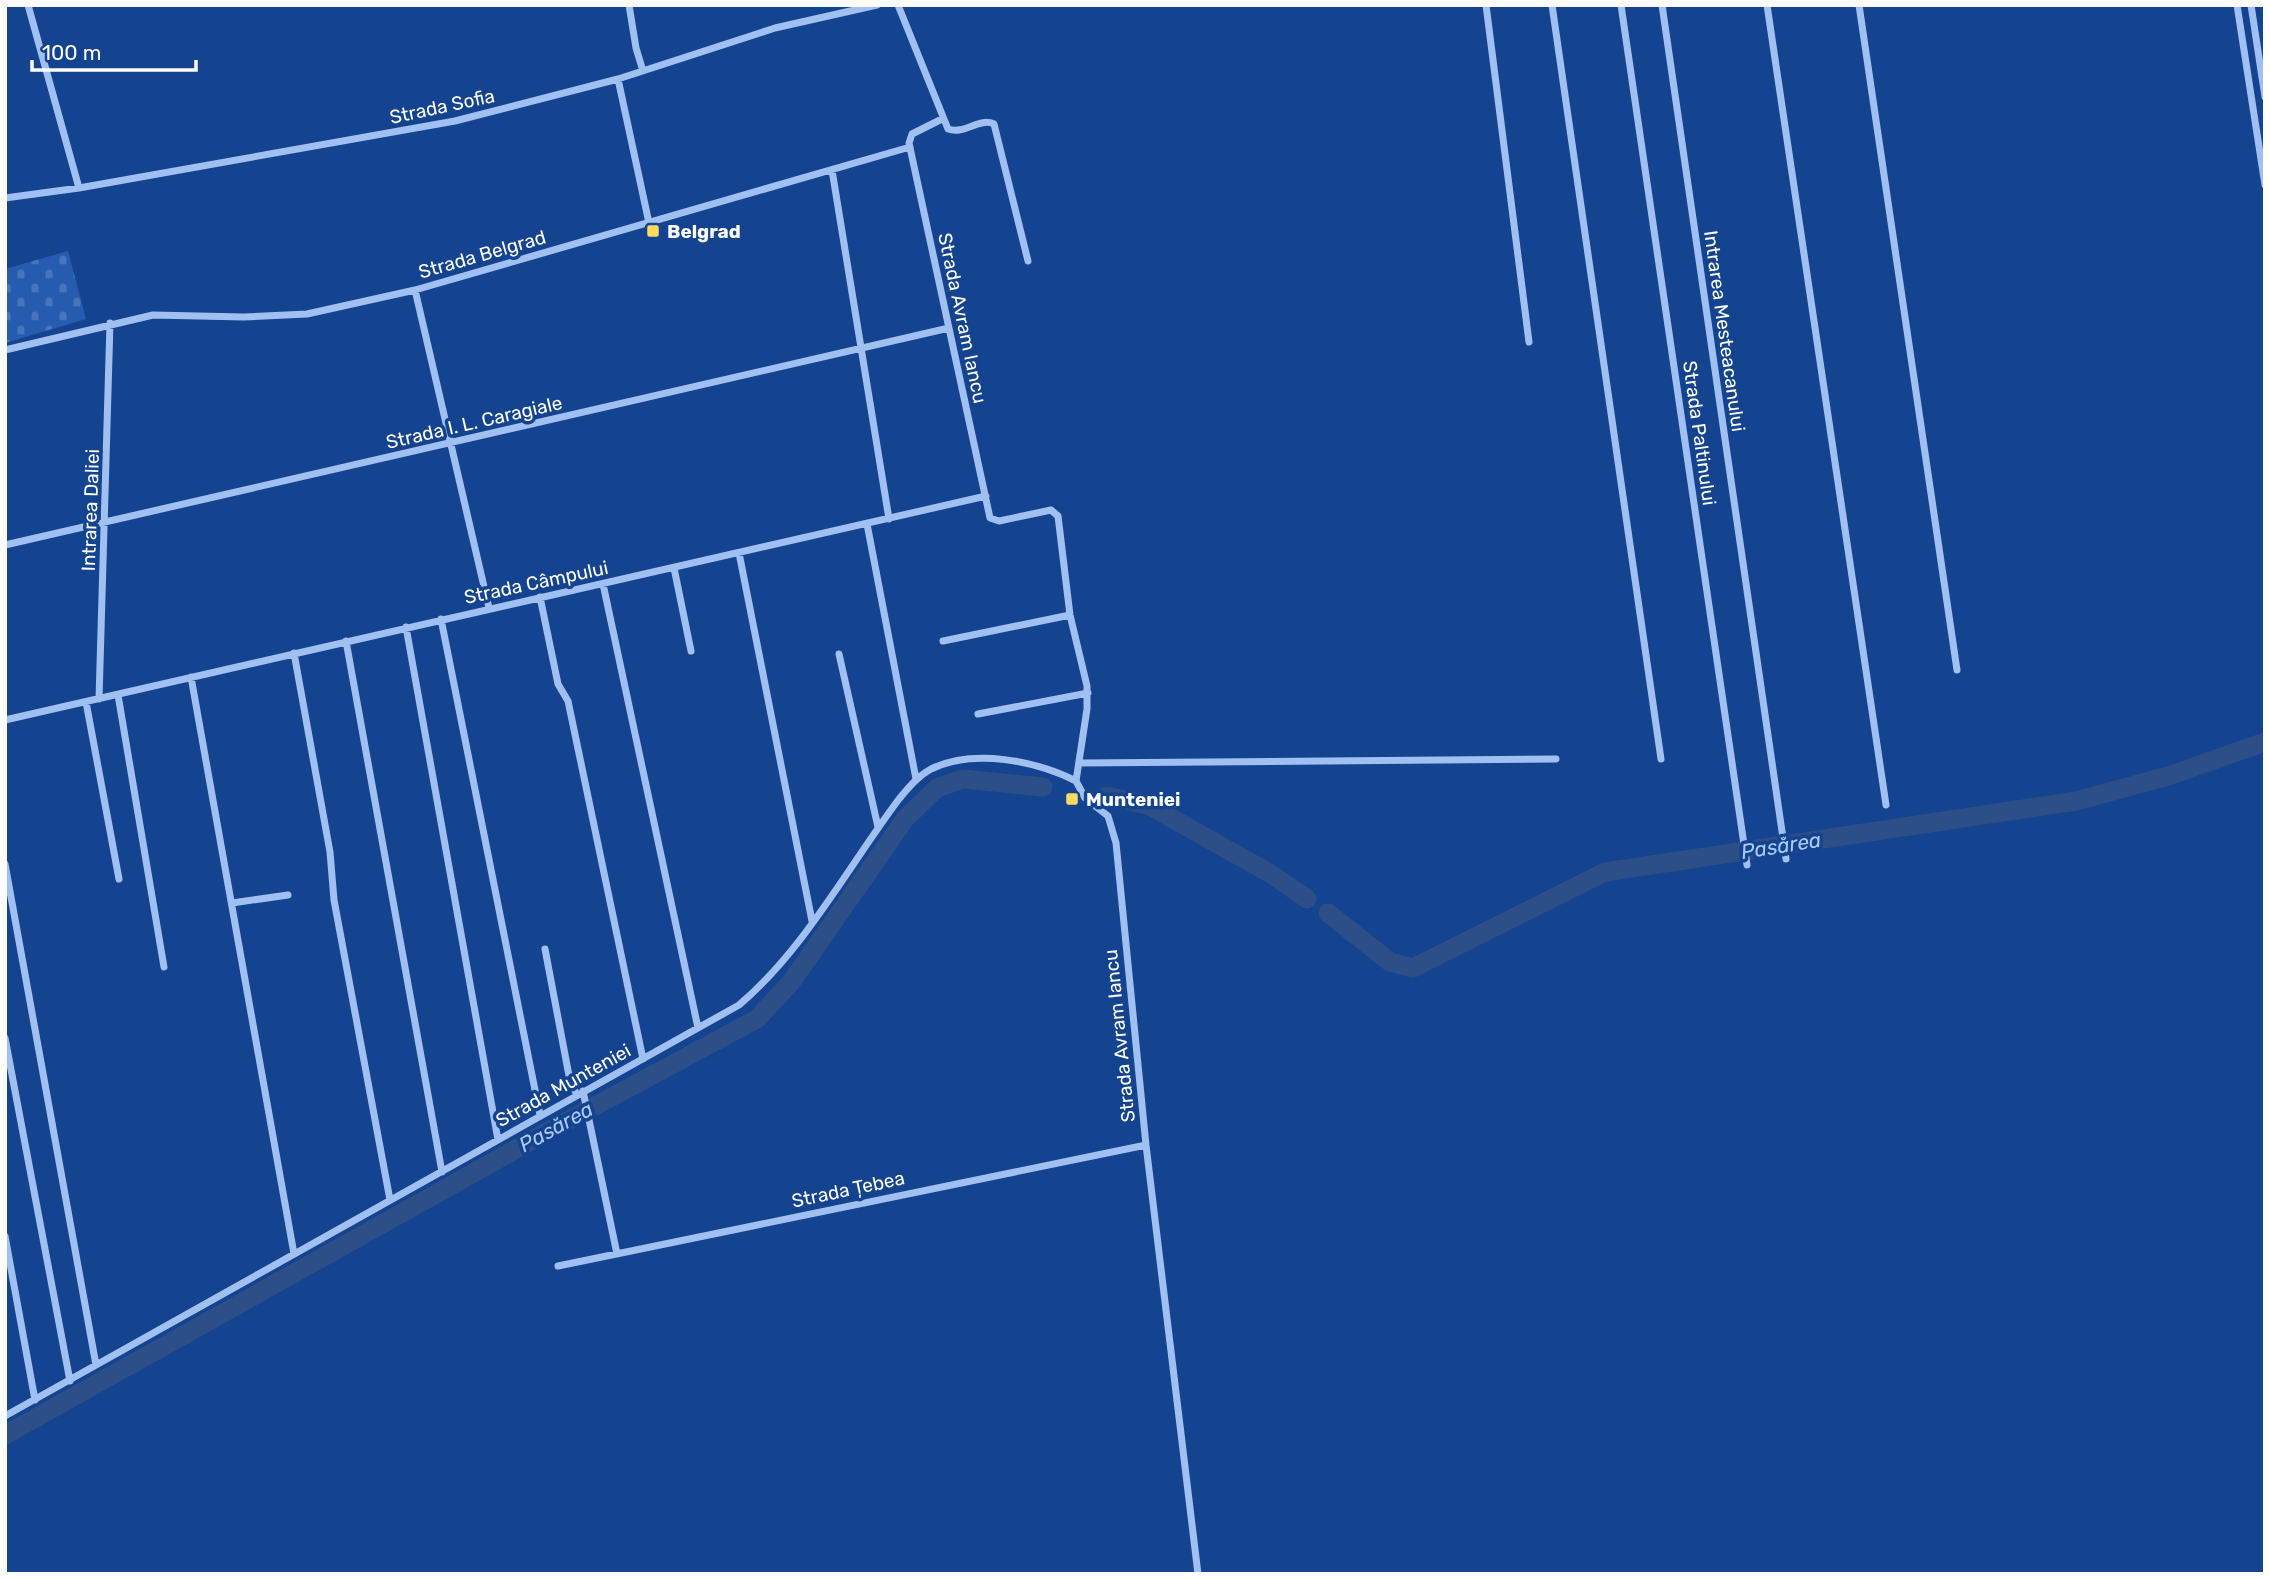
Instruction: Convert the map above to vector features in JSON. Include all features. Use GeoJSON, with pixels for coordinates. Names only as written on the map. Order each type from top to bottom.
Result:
{"type":"FeatureCollection","features":[{"type":"Feature","properties":{"kind":"street"},"geometry":{"type":"LineString","coordinates":[[27,5],[79,188]]}},
{"type":"Feature","properties":{"kind":"street"},"geometry":{"type":"LineString","coordinates":[[629,5],[643,71]]}},
{"type":"Feature","properties":{"kind":"street","name":"Strada Sofia"},"geometry":{"type":"LineString","coordinates":[[5,198],[79,188],[455,121],[618,79],[775,28],[877,5]]}},
{"type":"Feature","properties":{"kind":"street"},"geometry":{"type":"LineString","coordinates":[[898,5],[942,119],[952,131],[969,129],[983,122],[994,124],[1028,261]]}},
{"type":"Feature","properties":{"kind":"street"},"geometry":{"type":"LineString","coordinates":[[1486,5],[1529,342]]}},
{"type":"Feature","properties":{"kind":"street"},"geometry":{"type":"LineString","coordinates":[[1552,5],[1661,759]]}},
{"type":"Feature","properties":{"kind":"street","name":"Strada Paltinului"},"geometry":{"type":"LineString","coordinates":[[1621,5],[1747,865]]}},
{"type":"Feature","properties":{"kind":"street","name":"Intrarea Mesteacanului"},"geometry":{"type":"LineString","coordinates":[[1662,5],[1786,859]]}},
{"type":"Feature","properties":{"kind":"street"},"geometry":{"type":"LineString","coordinates":[[1767,5],[1886,805]]}},
{"type":"Feature","properties":{"kind":"street"},"geometry":{"type":"LineString","coordinates":[[1859,5],[1957,670]]}},
{"type":"Feature","properties":{"kind":"street"},"geometry":{"type":"LineString","coordinates":[[2238,5],[2265,185]]}},
{"type":"Feature","properties":{"kind":"street"},"geometry":{"type":"LineString","coordinates":[[2251,5],[2265,97]]}},
{"type":"Feature","properties":{"kind":"street"},"geometry":{"type":"LineString","coordinates":[[618,79],[649,223]]}},
{"type":"Feature","properties":{"kind":"street"},"geometry":{"type":"LineString","coordinates":[[910,147],[912,134],[942,119]]}},
{"type":"Feature","properties":{"kind":"street","name":"Strada Belgrad"},"geometry":{"type":"LineString","coordinates":[[5,350],[110,323],[163,315],[244,317],[307,314],[415,290],[910,147]]}},
{"type":"Feature","properties":{"kind":"street","name":"Strada Avram Iancu"},"geometry":{"type":"LineString","coordinates":[[910,147],[986,496]]}},
{"type":"Feature","properties":{"kind":"street"},"geometry":{"type":"LineString","coordinates":[[832,170],[889,519]]}},
{"type":"Feature","properties":{"kind":"street"},"geometry":{"type":"LineString","coordinates":[[415,290],[489,608]]}},
{"type":"Feature","properties":{"kind":"street","name":"Intrarea Daliei"},"geometry":{"type":"LineString","coordinates":[[99,699],[110,323]]}},
{"type":"Feature","properties":{"kind":"street","name":"Strada I. L. Caragiale"},"geometry":{"type":"LineString","coordinates":[[5,545],[949,328]]}},
{"type":"Feature","properties":{"kind":"street"},"geometry":{"type":"LineString","coordinates":[[986,496],[993,521],[1051,510],[1055,512],[1070,615],[1088,693],[1076,781]]}},
{"type":"Feature","properties":{"kind":"street","name":"Strada Câmpului"},"geometry":{"type":"LineString","coordinates":[[5,720],[986,496]]}},
{"type":"Feature","properties":{"kind":"street"},"geometry":{"type":"LineString","coordinates":[[867,524],[916,779]]}},
{"type":"Feature","properties":{"kind":"street"},"geometry":{"type":"LineString","coordinates":[[739,553],[812,921]]}},
{"type":"Feature","properties":{"kind":"street"},"geometry":{"type":"LineString","coordinates":[[674,568],[691,651]]}},
{"type":"Feature","properties":{"kind":"street"},"geometry":{"type":"LineString","coordinates":[[603,584],[698,1028]]}},
{"type":"Feature","properties":{"kind":"street"},"geometry":{"type":"LineString","coordinates":[[540,597],[558,684],[568,701],[643,1059]]}},
{"type":"Feature","properties":{"kind":"street"},"geometry":{"type":"LineString","coordinates":[[943,641],[1070,615]]}},
{"type":"Feature","properties":{"kind":"street"},"geometry":{"type":"LineString","coordinates":[[441,619],[540,1115]]}},
{"type":"Feature","properties":{"kind":"street"},"geometry":{"type":"LineString","coordinates":[[406,627],[498,1140]]}},
{"type":"Feature","properties":{"kind":"street"},"geometry":{"type":"LineString","coordinates":[[346,641],[442,1171]]}},
{"type":"Feature","properties":{"kind":"street"},"geometry":{"type":"LineString","coordinates":[[294,653],[330,852],[334,901],[390,1200]]}},
{"type":"Feature","properties":{"kind":"street"},"geometry":{"type":"LineString","coordinates":[[839,654],[878,827]]}},
{"type":"Feature","properties":{"kind":"street"},"geometry":{"type":"LineString","coordinates":[[191,677],[294,1254]]}},
{"type":"Feature","properties":{"kind":"street"},"geometry":{"type":"LineString","coordinates":[[978,714],[1088,693]]}},
{"type":"Feature","properties":{"kind":"street"},"geometry":{"type":"LineString","coordinates":[[118,695],[164,967]]}},
{"type":"Feature","properties":{"kind":"street"},"geometry":{"type":"LineString","coordinates":[[86,702],[119,879]]}},
{"type":"Feature","properties":{"kind":"street","name":"Strada Munteniei"},"geometry":{"type":"LineString","coordinates":[[5,1416],[739,1005],[764,984],[788,956],[878,827],[916,779],[942,764],[970,759],[1041,767],[1076,781]]}},
{"type":"Feature","properties":{"kind":"street"},"geometry":{"type":"LineString","coordinates":[[1079,763],[1556,759]]}},
{"type":"Feature","properties":{"kind":"street","name":"Strada Avram Iancu"},"geometry":{"type":"LineString","coordinates":[[1076,781],[1085,798],[1108,816],[1116,843],[1146,1145],[1198,1574]]}},
{"type":"Feature","properties":{"kind":"street"},"geometry":{"type":"LineString","coordinates":[[5,864],[96,1365]]}},
{"type":"Feature","properties":{"kind":"street"},"geometry":{"type":"LineString","coordinates":[[232,903],[288,895]]}},
{"type":"Feature","properties":{"kind":"street"},"geometry":{"type":"LineString","coordinates":[[545,948],[570,1081],[586,1103],[617,1254]]}},
{"type":"Feature","properties":{"kind":"street"},"geometry":{"type":"LineString","coordinates":[[5,1038],[70,1381]]}},
{"type":"Feature","properties":{"kind":"street","name":"Strada Țebea"},"geometry":{"type":"LineString","coordinates":[[558,1266],[1146,1145]]}},
{"type":"Feature","properties":{"kind":"street"},"geometry":{"type":"LineString","coordinates":[[5,1236],[35,1400]]}},
{"type":"Feature","properties":{"kind":"green space"},"geometry":{"type":"Polygon","coordinates":[[[68,251],[86,319],[5,343],[5,269],[68,251]]]}},
{"type":"Feature","properties":{"kind":"waterway","name":"Pasărea"},"geometry":{"type":"LineString","coordinates":[[1328,913],[1390,962],[1413,968],[1605,872],[2076,801],[2168,776],[2265,742]]}},
{"type":"Feature","properties":{"kind":"waterway","name":"Pasărea"},"geometry":{"type":"LineString","coordinates":[[5,1435],[552,1129],[757,1019],[792,981],[905,819],[937,788],[963,779],[1043,787]]}},
{"type":"Feature","properties":{"kind":"waterway","name":"Pasărea"},"geometry":{"type":"LineString","coordinates":[[1107,796],[1148,805],[1271,874],[1307,899]]}},
{"type":"Feature","properties":{"kind":"place","name":"Belgrad"},"geometry":{"type":"Point","coordinates":[653,231]}},
{"type":"Feature","properties":{"kind":"place","name":"Munteniei"},"geometry":{"type":"Point","coordinates":[1072,799]}}]}
